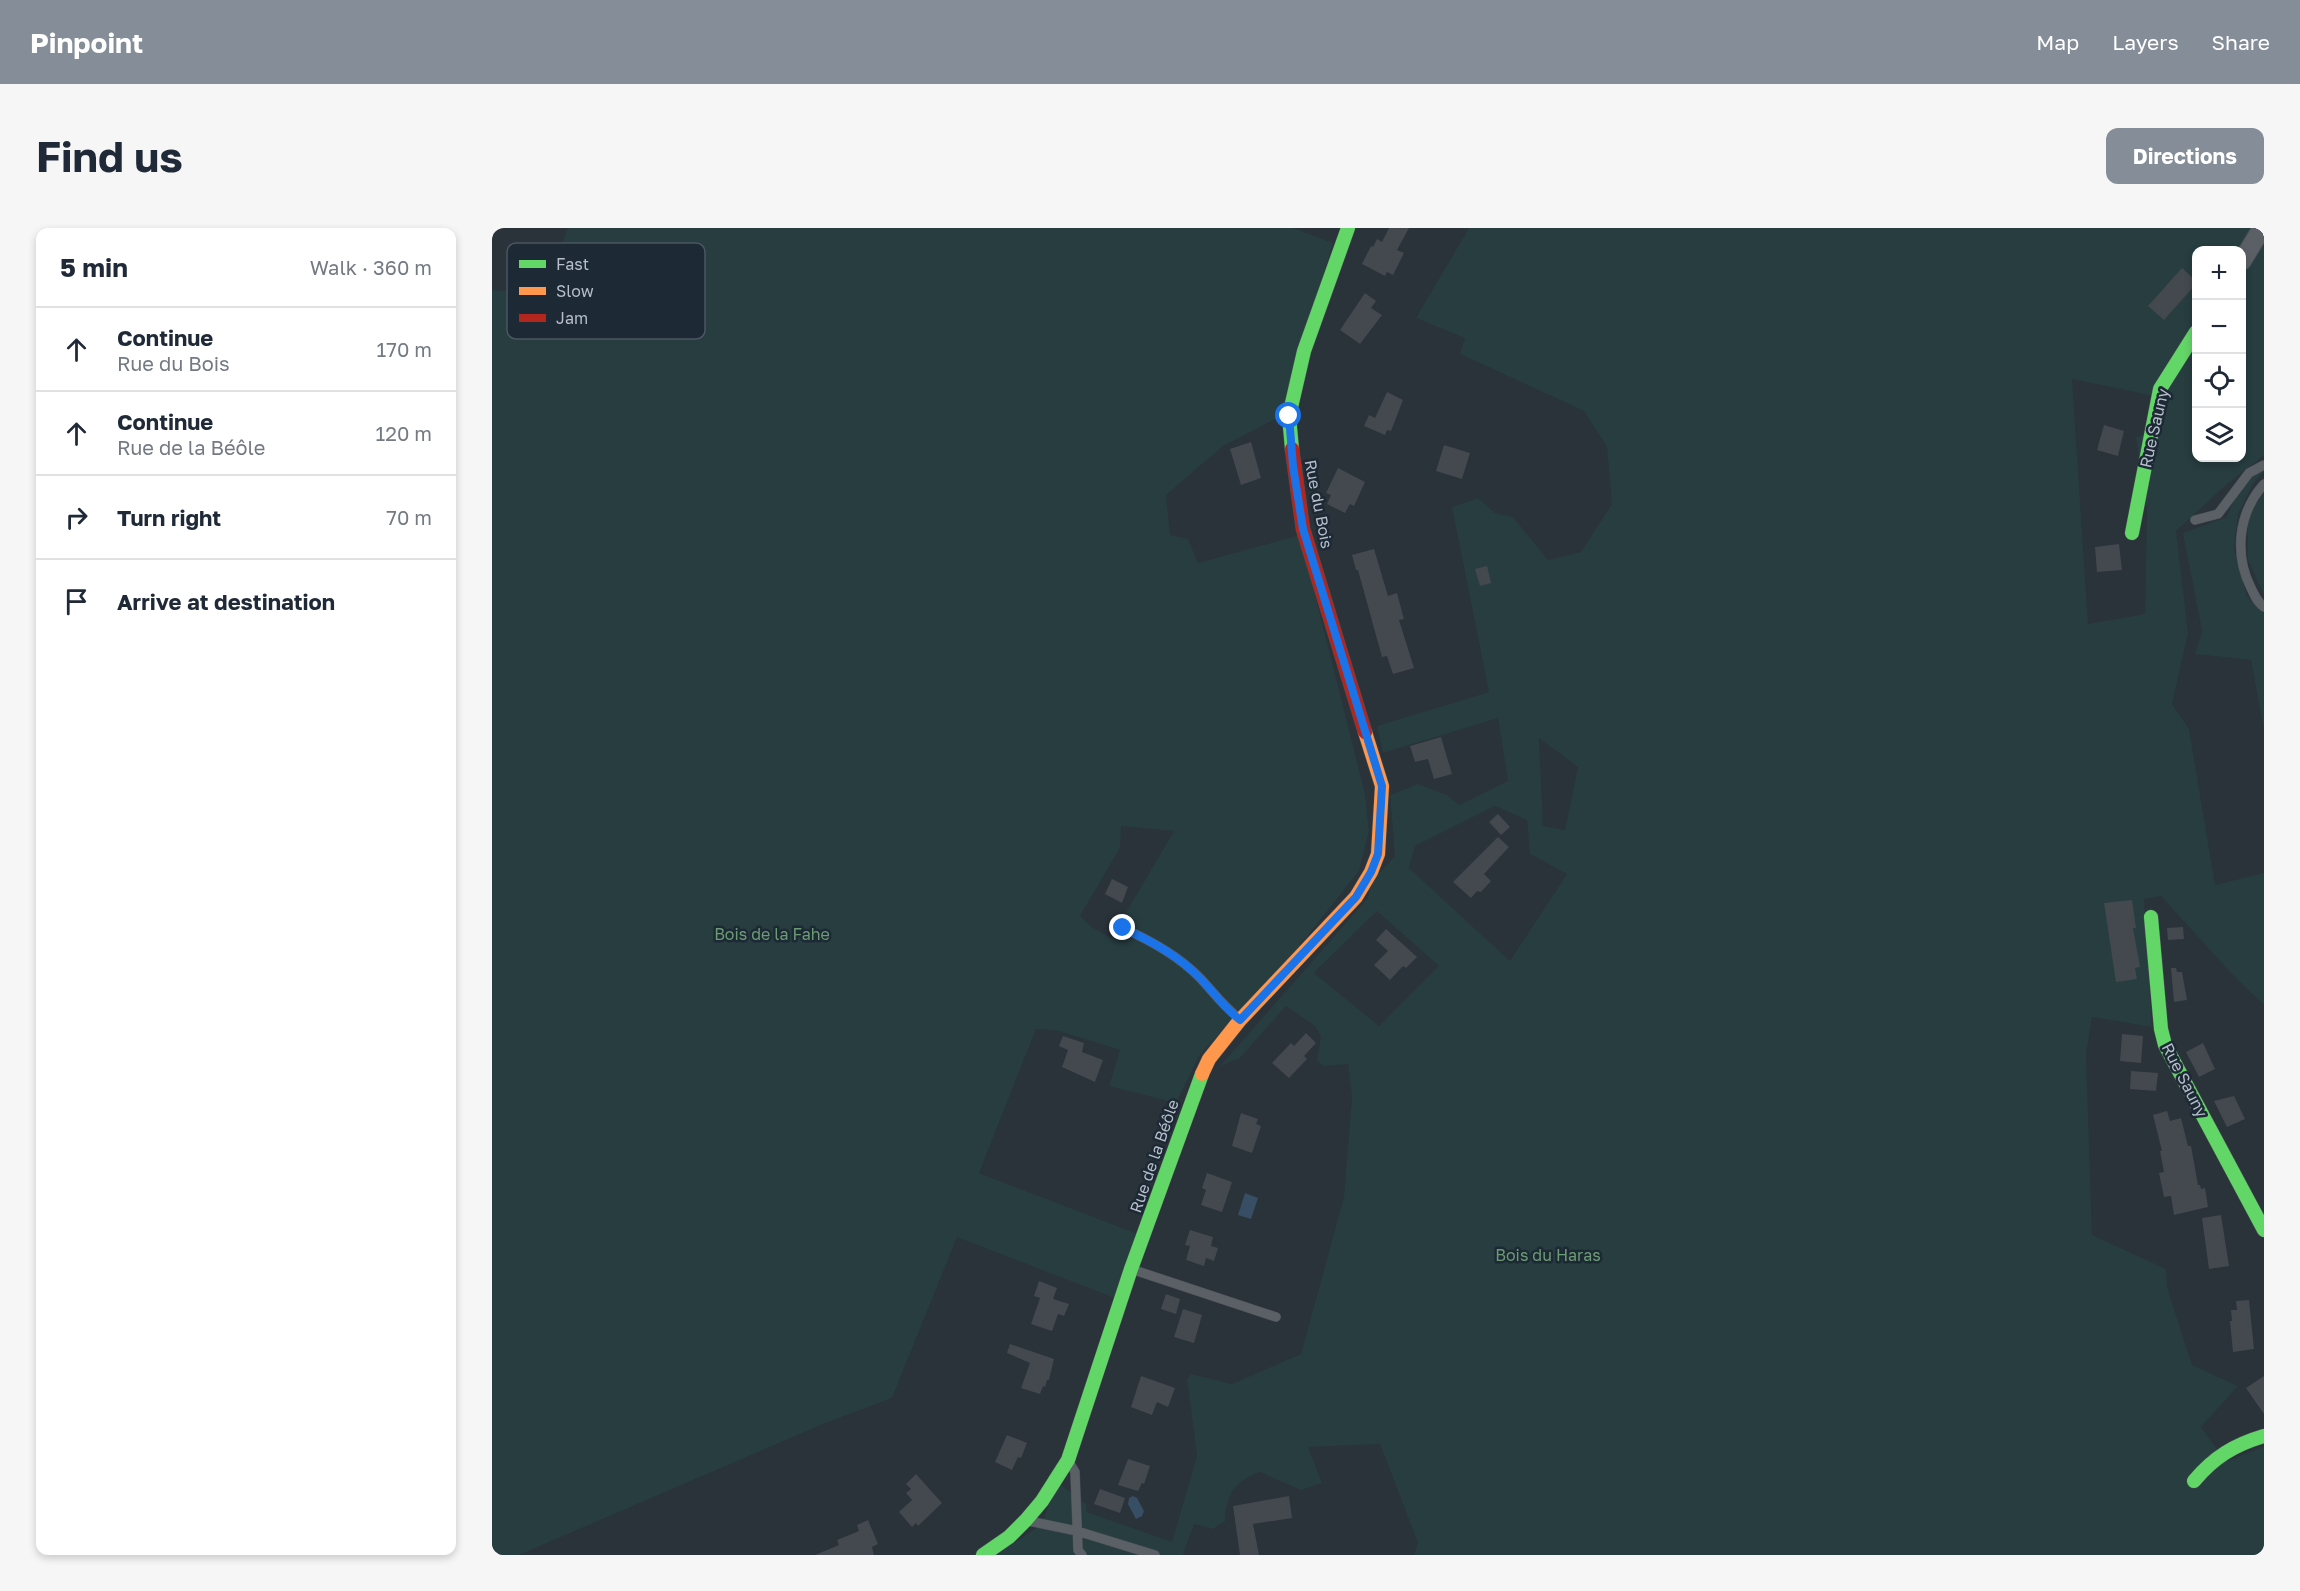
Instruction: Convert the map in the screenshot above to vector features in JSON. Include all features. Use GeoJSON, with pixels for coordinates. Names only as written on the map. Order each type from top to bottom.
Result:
{"type":"FeatureCollection","features":[{"type":"Feature","properties":{"kind":"street","name":"Rue du Bois"},"geometry":{"type":"LineString","coordinates":[[1348,228],[1304,351],[1289,416],[1293,466],[1303,529],[1382,786]]}},
{"type":"Feature","properties":{"kind":"street"},"geometry":{"type":"LineString","coordinates":[[2246,253],[2262,228]]}},
{"type":"Feature","properties":{"kind":"street","name":"Rue Sauny"},"geometry":{"type":"LineString","coordinates":[[2132,533],[2160,389],[2192,338]]}},
{"type":"Feature","properties":{"kind":"street","name":"Rue de la Béôle"},"geometry":{"type":"LineString","coordinates":[[982,1555],[1009,1537],[1026,1520],[1042,1501],[1068,1460],[1131,1269],[1195,1088],[1209,1059],[1240,1020],[1356,897],[1371,872],[1378,854],[1382,786]]}},
{"type":"Feature","properties":{"kind":"street","name":"Rue Sauny"},"geometry":{"type":"LineString","coordinates":[[2151,917],[2161,1029],[2165,1045],[2264,1230]]}},
{"type":"Feature","properties":{"kind":"street"},"geometry":{"type":"LineString","coordinates":[[2194,1481],[2209,1462],[2236,1444],[2264,1436]]}},
{"type":"Feature","properties":{"kind":"lane"},"geometry":{"type":"LineString","coordinates":[[2195,520],[2218,514],[2249,473],[2264,465]]}},
{"type":"Feature","properties":{"kind":"lane"},"geometry":{"type":"LineString","coordinates":[[2264,484],[2246,512],[2240,542],[2243,573],[2258,602],[2264,607]]}},
{"type":"Feature","properties":{"kind":"lane"},"geometry":{"type":"LineString","coordinates":[[1123,928],[1150,940],[1172,955],[1200,978],[1226,1009],[1240,1020]]}},
{"type":"Feature","properties":{"kind":"lane"},"geometry":{"type":"LineString","coordinates":[[1131,1269],[1276,1317]]}},
{"type":"Feature","properties":{"kind":"lane"},"geometry":{"type":"LineString","coordinates":[[1068,1460],[1075,1472],[1078,1550],[1082,1555]]}},
{"type":"Feature","properties":{"kind":"lane"},"geometry":{"type":"LineString","coordinates":[[1026,1520],[1077,1531],[1155,1555]]}},
{"type":"Feature","properties":{"kind":"green space","name":"Bois de la Fahe"},"geometry":{"type":"Polygon","coordinates":[[[568,228],[1293,228],[1333,243],[1281,416],[1223,446],[1166,495],[1170,535],[1188,539],[1198,563],[1300,535],[1365,794],[1369,831],[1359,871],[1293,954],[1199,1056],[1176,1103],[1109,1086],[1120,1050],[1059,1031],[1036,1029],[979,1173],[1138,1234],[1117,1299],[957,1237],[892,1398],[823,1424],[519,1555],[492,1555],[492,290],[507,291],[507,339],[705,339],[705,243],[562,243],[568,228]],[[1121,826],[1120,848],[1080,916],[1093,928],[1111,938],[1174,831],[1121,826]]]}},
{"type":"Feature","properties":{"kind":"green space","name":"Bois du Haras"},"geometry":{"type":"Polygon","coordinates":[[[1469,228],[2264,228],[2264,455],[2226,485],[2176,531],[2188,633],[2172,704],[2189,729],[2215,885],[2264,873],[2264,1005],[2232,974],[2161,896],[2144,899],[2152,1027],[2092,1017],[2086,1054],[2092,1235],[2166,1269],[2167,1287],[2192,1365],[2238,1386],[2201,1427],[2226,1462],[2264,1446],[2264,1555],[1414,1555],[1418,1543],[1380,1444],[1308,1447],[1322,1483],[1301,1490],[1260,1472],[1251,1476],[1238,1485],[1230,1496],[1225,1521],[1213,1529],[1194,1524],[1183,1555],[996,1555],[1041,1525],[1054,1492],[1060,1484],[1086,1504],[1087,1512],[1172,1542],[1197,1456],[1187,1379],[1191,1374],[1232,1384],[1301,1354],[1344,1197],[1352,1098],[1348,1064],[1324,1066],[1317,1061],[1321,1036],[1315,1026],[1286,1006],[1240,1058],[1220,1066],[1368,898],[1371,882],[1395,856],[1390,795],[1418,784],[1447,795],[1459,805],[1508,781],[1498,718],[1383,753],[1377,726],[1489,692],[1452,507],[1478,498],[1495,513],[1513,517],[1548,560],[1581,552],[1612,504],[1607,447],[1584,411],[1460,354],[1465,338],[1416,318],[1469,228]],[[2072,379],[2088,624],[2145,614],[2147,511],[2136,437],[2162,431],[2154,396],[2072,379]],[[1539,738],[1543,826],[1565,830],[1578,767],[1539,738]],[[1495,806],[1415,846],[1409,868],[1510,961],[1567,874],[1530,854],[1527,820],[1495,806]],[[1377,911],[1314,973],[1379,1026],[1439,966],[1377,911]]]}},
{"type":"Feature","properties":{"kind":"green space"},"geometry":{"type":"Polygon","coordinates":[[[2264,467],[2264,471],[2253,484],[2238,514],[2234,549],[2247,596],[2264,613],[2264,730],[2251,660],[2195,654],[2202,631],[2183,533],[2227,517],[2241,489],[2250,477],[2264,467]]]}},
{"type":"Feature","properties":{"kind":"green space"},"geometry":{"type":"Polygon","coordinates":[[[2264,493],[2264,595],[2248,560],[2248,515],[2264,493]]]}},
{"type":"Feature","properties":{"kind":"water"},"geometry":{"type":"Polygon","coordinates":[[[1245,1193],[1258,1198],[1251,1219],[1238,1215],[1245,1193]]]}},
{"type":"Feature","properties":{"kind":"water"},"geometry":{"type":"Polygon","coordinates":[[[1133,1496],[1137,1498],[1144,1511],[1142,1516],[1136,1519],[1128,1504],[1129,1498],[1133,1496]]]}},
{"type":"Feature","properties":{"kind":"building"},"geometry":{"type":"Polygon","coordinates":[[[1389,228],[1409,228],[1397,250],[1404,253],[1393,275],[1387,272],[1385,276],[1362,264],[1371,246],[1373,247],[1377,239],[1382,242],[1389,228]]]}},
{"type":"Feature","properties":{"kind":"building"},"geometry":{"type":"Polygon","coordinates":[[[2182,268],[2192,277],[2192,288],[2164,320],[2148,306],[2182,268]]]}},
{"type":"Feature","properties":{"kind":"building"},"geometry":{"type":"Polygon","coordinates":[[[1365,293],[1376,301],[1371,308],[1382,315],[1360,344],[1340,330],[1365,293]]]}},
{"type":"Feature","properties":{"kind":"building"},"geometry":{"type":"Polygon","coordinates":[[[1387,392],[1403,400],[1391,431],[1387,430],[1385,435],[1364,426],[1369,415],[1375,418],[1387,392]]]}},
{"type":"Feature","properties":{"kind":"building"},"geometry":{"type":"Polygon","coordinates":[[[2104,425],[2124,431],[2118,456],[2097,450],[2104,425]]]}},
{"type":"Feature","properties":{"kind":"building"},"geometry":{"type":"Polygon","coordinates":[[[1251,442],[1261,478],[1241,485],[1230,449],[1251,442]]]}},
{"type":"Feature","properties":{"kind":"building"},"geometry":{"type":"Polygon","coordinates":[[[1444,445],[1470,453],[1462,479],[1436,471],[1444,445]]]}},
{"type":"Feature","properties":{"kind":"building"},"geometry":{"type":"Polygon","coordinates":[[[1338,468],[1365,482],[1354,506],[1350,504],[1345,513],[1327,504],[1331,495],[1326,493],[1338,468]]]}},
{"type":"Feature","properties":{"kind":"building"},"geometry":{"type":"Polygon","coordinates":[[[2119,544],[2122,570],[2097,572],[2095,547],[2119,544]]]}},
{"type":"Feature","properties":{"kind":"building"},"geometry":{"type":"Polygon","coordinates":[[[1374,549],[1388,596],[1397,593],[1404,619],[1399,620],[1414,668],[1393,674],[1387,656],[1382,657],[1352,555],[1374,549]]]}},
{"type":"Feature","properties":{"kind":"building"},"geometry":{"type":"Polygon","coordinates":[[[1487,566],[1491,583],[1480,586],[1475,569],[1487,566]]]}},
{"type":"Feature","properties":{"kind":"building"},"geometry":{"type":"Polygon","coordinates":[[[1441,737],[1452,774],[1434,779],[1428,759],[1415,762],[1410,746],[1441,737]]]}},
{"type":"Feature","properties":{"kind":"building"},"geometry":{"type":"Polygon","coordinates":[[[1498,814],[1510,827],[1501,835],[1489,822],[1498,814]]]}},
{"type":"Feature","properties":{"kind":"building"},"geometry":{"type":"Polygon","coordinates":[[[1498,837],[1509,847],[1484,874],[1491,881],[1481,892],[1477,891],[1471,898],[1453,882],[1498,837]]]}},
{"type":"Feature","properties":{"kind":"building"},"geometry":{"type":"Polygon","coordinates":[[[1112,879],[1128,887],[1122,903],[1105,894],[1112,879]]]}},
{"type":"Feature","properties":{"kind":"building"},"geometry":{"type":"Polygon","coordinates":[[[2132,900],[2136,928],[2133,928],[2140,967],[2135,968],[2137,979],[2116,982],[2104,903],[2132,900]]]}},
{"type":"Feature","properties":{"kind":"building"},"geometry":{"type":"Polygon","coordinates":[[[2183,927],[2184,939],[2168,940],[2167,928],[2183,927]]]}},
{"type":"Feature","properties":{"kind":"building"},"geometry":{"type":"Polygon","coordinates":[[[1386,929],[1417,957],[1406,968],[1403,966],[1390,980],[1374,965],[1388,951],[1376,940],[1386,929]]]}},
{"type":"Feature","properties":{"kind":"building"},"geometry":{"type":"Polygon","coordinates":[[[2171,968],[2182,972],[2187,1000],[2174,1002],[2171,968]]]}},
{"type":"Feature","properties":{"kind":"building"},"geometry":{"type":"Polygon","coordinates":[[[1306,1033],[1316,1043],[1304,1056],[1307,1059],[1289,1078],[1272,1063],[1291,1043],[1294,1046],[1306,1033]]]}},
{"type":"Feature","properties":{"kind":"building"},"geometry":{"type":"Polygon","coordinates":[[[2122,1034],[2143,1036],[2141,1063],[2120,1061],[2122,1034]]]}},
{"type":"Feature","properties":{"kind":"building"},"geometry":{"type":"Polygon","coordinates":[[[1063,1036],[1084,1043],[1082,1052],[1103,1060],[1095,1082],[1062,1067],[1068,1050],[1059,1046],[1063,1036]]]}},
{"type":"Feature","properties":{"kind":"building"},"geometry":{"type":"Polygon","coordinates":[[[2203,1043],[2215,1069],[2199,1077],[2186,1052],[2203,1043]]]}},
{"type":"Feature","properties":{"kind":"building"},"geometry":{"type":"Polygon","coordinates":[[[2131,1071],[2158,1073],[2156,1091],[2130,1089],[2131,1071]]]}},
{"type":"Feature","properties":{"kind":"building"},"geometry":{"type":"Polygon","coordinates":[[[2234,1096],[2245,1119],[2227,1127],[2214,1101],[2234,1096]]]}},
{"type":"Feature","properties":{"kind":"building"},"geometry":{"type":"Polygon","coordinates":[[[2167,1111],[2170,1121],[2181,1118],[2188,1146],[2191,1146],[2198,1185],[2201,1189],[2205,1188],[2208,1207],[2174,1215],[2171,1196],[2164,1197],[2159,1173],[2164,1172],[2160,1151],[2162,1151],[2153,1115],[2167,1111]]]}},
{"type":"Feature","properties":{"kind":"building"},"geometry":{"type":"Polygon","coordinates":[[[1241,1113],[1258,1119],[1256,1124],[1261,1126],[1252,1153],[1232,1146],[1241,1113]]]}},
{"type":"Feature","properties":{"kind":"building"},"geometry":{"type":"Polygon","coordinates":[[[1207,1173],[1232,1182],[1222,1212],[1201,1205],[1206,1190],[1202,1188],[1207,1173]]]}},
{"type":"Feature","properties":{"kind":"building"},"geometry":{"type":"Polygon","coordinates":[[[2221,1215],[2229,1266],[2209,1269],[2202,1218],[2221,1215]]]}},
{"type":"Feature","properties":{"kind":"building"},"geometry":{"type":"Polygon","coordinates":[[[1190,1230],[1213,1237],[1211,1246],[1218,1248],[1214,1261],[1206,1258],[1204,1266],[1186,1260],[1190,1246],[1185,1245],[1190,1230]]]}},
{"type":"Feature","properties":{"kind":"building"},"geometry":{"type":"Polygon","coordinates":[[[1039,1281],[1057,1288],[1053,1299],[1069,1304],[1064,1316],[1058,1314],[1052,1331],[1031,1324],[1040,1298],[1034,1296],[1039,1281]]]}},
{"type":"Feature","properties":{"kind":"building"},"geometry":{"type":"Polygon","coordinates":[[[1166,1294],[1180,1299],[1176,1314],[1161,1309],[1166,1294]]]}},
{"type":"Feature","properties":{"kind":"building"},"geometry":{"type":"Polygon","coordinates":[[[2249,1300],[2254,1349],[2233,1352],[2231,1310],[2237,1310],[2236,1301],[2249,1300]]]}},
{"type":"Feature","properties":{"kind":"building"},"geometry":{"type":"Polygon","coordinates":[[[1183,1309],[1202,1315],[1194,1343],[1174,1337],[1183,1309]]]}},
{"type":"Feature","properties":{"kind":"building"},"geometry":{"type":"Polygon","coordinates":[[[1010,1344],[1054,1359],[1049,1380],[1045,1387],[1043,1386],[1040,1394],[1021,1388],[1030,1363],[1007,1353],[1010,1344]]]}},
{"type":"Feature","properties":{"kind":"building"},"geometry":{"type":"Polygon","coordinates":[[[1141,1376],[1175,1388],[1168,1407],[1157,1402],[1152,1415],[1131,1407],[1141,1376]]]}},
{"type":"Feature","properties":{"kind":"building"},"geometry":{"type":"Polygon","coordinates":[[[2264,1376],[2264,1414],[2246,1388],[2264,1376]]]}},
{"type":"Feature","properties":{"kind":"building"},"geometry":{"type":"Polygon","coordinates":[[[1007,1435],[1027,1443],[1021,1458],[1018,1457],[1012,1470],[995,1462],[1007,1435]]]}},
{"type":"Feature","properties":{"kind":"building"},"geometry":{"type":"Polygon","coordinates":[[[1128,1459],[1150,1466],[1144,1484],[1142,1483],[1138,1491],[1118,1485],[1128,1459]]]}},
{"type":"Feature","properties":{"kind":"building"},"geometry":{"type":"Polygon","coordinates":[[[916,1474],[942,1503],[918,1526],[916,1523],[912,1527],[899,1512],[912,1500],[906,1493],[911,1489],[906,1484],[916,1474]]]}},
{"type":"Feature","properties":{"kind":"building"},"geometry":{"type":"Polygon","coordinates":[[[1100,1489],[1125,1498],[1120,1513],[1094,1504],[1100,1489]]]}},
{"type":"Feature","properties":{"kind":"building"},"geometry":{"type":"Polygon","coordinates":[[[1289,1496],[1292,1518],[1253,1524],[1259,1555],[1240,1555],[1233,1506],[1289,1496]]]}},
{"type":"Feature","properties":{"kind":"building"},"geometry":{"type":"Polygon","coordinates":[[[868,1520],[878,1544],[872,1547],[874,1555],[815,1555],[839,1545],[837,1540],[859,1531],[857,1525],[868,1520]]]}},
{"type":"Feature","properties":{"kind":"traffic: fast"},"geometry":{"type":"LineString","coordinates":[[1292,449],[1289,416],[1304,351],[1348,228]]}},
{"type":"Feature","properties":{"kind":"traffic: fast"},"geometry":{"type":"LineString","coordinates":[[2132,533],[2160,389],[2192,338]]}},
{"type":"Feature","properties":{"kind":"traffic: fast"},"geometry":{"type":"LineString","coordinates":[[2151,917],[2161,1029],[2165,1045],[2264,1230]]}},
{"type":"Feature","properties":{"kind":"traffic: fast"},"geometry":{"type":"LineString","coordinates":[[983,1555],[1009,1537],[1026,1520],[1042,1501],[1068,1460],[1131,1269],[1202,1074]]}},
{"type":"Feature","properties":{"kind":"traffic: fast"},"geometry":{"type":"LineString","coordinates":[[2194,1481],[2209,1465],[2225,1453],[2243,1443],[2264,1436]]}},
{"type":"Feature","properties":{"kind":"traffic: slow"},"geometry":{"type":"LineString","coordinates":[[1202,1074],[1209,1059],[1240,1020],[1356,897],[1371,872],[1378,854],[1382,786],[1365,732]]}},
{"type":"Feature","properties":{"kind":"traffic: jam"},"geometry":{"type":"LineString","coordinates":[[1292,449],[1303,529],[1365,732]]}},
{"type":"Feature","properties":{"kind":"route"},"geometry":{"type":"LineString","coordinates":[[1123,928],[1150,940],[1179,961],[1200,978],[1226,1009],[1240,1020],[1356,897],[1371,872],[1378,854],[1382,786],[1303,529],[1293,466],[1289,416]]}}]}
